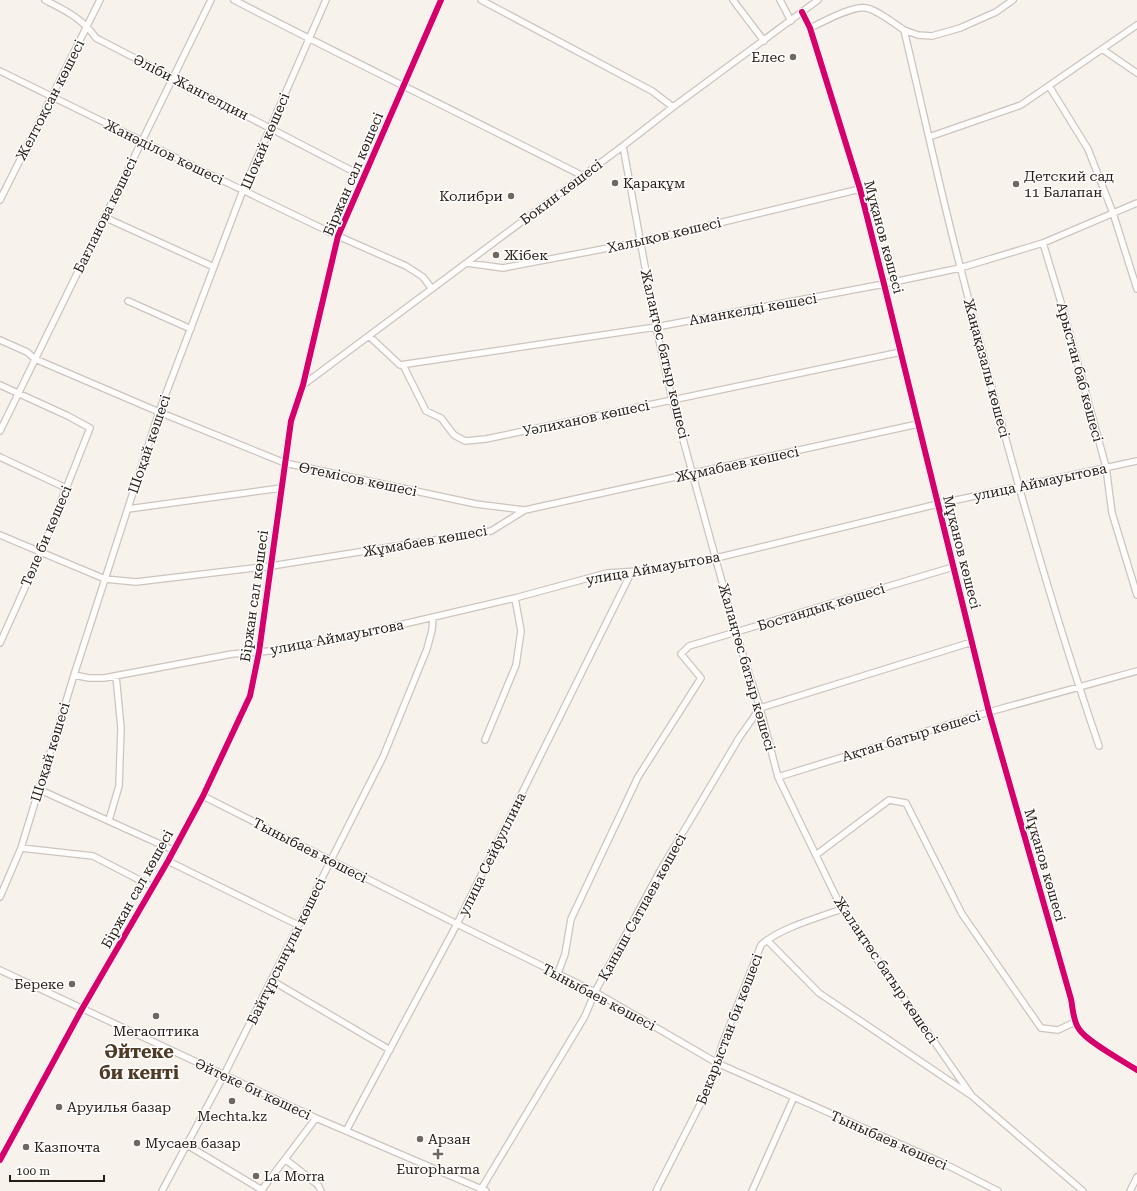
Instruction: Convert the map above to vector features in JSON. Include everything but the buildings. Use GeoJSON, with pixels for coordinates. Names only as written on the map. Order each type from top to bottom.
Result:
{"type":"FeatureCollection","features":[{"type":"Feature","properties":{"kind":"street","name":"Әліби Жангелдин"},"geometry":{"type":"LineString","coordinates":[[45,0],[69,12],[87,26],[96,38],[364,177]]}},
{"type":"Feature","properties":{"kind":"street","name":"Желтоқсан көшесі"},"geometry":{"type":"LineString","coordinates":[[0,200],[53,97],[100,0]]}},
{"type":"Feature","properties":{"kind":"street","name":"Бағланова көшесі"},"geometry":{"type":"LineString","coordinates":[[0,431],[211,0]]}},
{"type":"Feature","properties":{"kind":"street"},"geometry":{"type":"LineString","coordinates":[[234,0],[583,176]]}},
{"type":"Feature","properties":{"kind":"street","name":"Шоқай көшесі"},"geometry":{"type":"LineString","coordinates":[[0,897],[21,848],[74,675],[159,412],[243,190],[326,0]]}},
{"type":"Feature","properties":{"kind":"street","name":"Біржан сал көшесі"},"geometry":{"type":"LineString","coordinates":[[0,1160],[82,1010],[174,850],[203,796],[250,696],[259,652],[291,421],[303,385],[338,236],[441,0]]}},
{"type":"Feature","properties":{"kind":"street"},"geometry":{"type":"LineString","coordinates":[[481,0],[652,91],[673,107]]}},
{"type":"Feature","properties":{"kind":"street"},"geometry":{"type":"LineString","coordinates":[[733,0],[764,41]]}},
{"type":"Feature","properties":{"kind":"street"},"geometry":{"type":"LineString","coordinates":[[780,0],[791,21]]}},
{"type":"Feature","properties":{"kind":"street","name":"Бокин көшесі"},"geometry":{"type":"LineString","coordinates":[[303,385],[818,0]]}},
{"type":"Feature","properties":{"kind":"street"},"geometry":{"type":"LineString","coordinates":[[810,28],[833,16],[864,7],[872,10],[904,30],[918,35],[932,36],[960,28],[996,12],[1013,0]]}},
{"type":"Feature","properties":{"kind":"street","name":"Мұқанов көшесі"},"geometry":{"type":"LineString","coordinates":[[802,12],[810,28],[860,189],[989,712],[1071,999],[1075,1022],[1079,1030],[1087,1038],[1137,1070]]}},
{"type":"Feature","properties":{"kind":"street"},"geometry":{"type":"LineString","coordinates":[[929,137],[1021,105],[1137,25]]}},
{"type":"Feature","properties":{"kind":"street","name":"Жаңақазалы көшесі"},"geometry":{"type":"LineString","coordinates":[[904,30],[960,268],[1019,486],[1078,687],[1098,746]]}},
{"type":"Feature","properties":{"kind":"street"},"geometry":{"type":"LineString","coordinates":[[1102,49],[1137,73]]}},
{"type":"Feature","properties":{"kind":"street","name":"Жанәділов көшесі"},"geometry":{"type":"LineString","coordinates":[[0,71],[338,236],[406,266],[423,277],[432,288]]}},
{"type":"Feature","properties":{"kind":"street"},"geometry":{"type":"LineString","coordinates":[[1049,86],[1088,149],[1113,213],[1137,289]]}},
{"type":"Feature","properties":{"kind":"street","name":"Жалаңтөс батыр көшесі"},"geometry":{"type":"LineString","coordinates":[[622,146],[656,327],[672,400],[736,633],[760,708],[778,777],[842,909],[972,1096]]}},
{"type":"Feature","properties":{"kind":"street","name":"Халықов көшесі"},"geometry":{"type":"LineString","coordinates":[[467,262],[504,268],[640,242],[860,189]]}},
{"type":"Feature","properties":{"kind":"street","name":"Аманкелді көшесі"},"geometry":{"type":"LineString","coordinates":[[403,365],[656,327],[884,284],[960,268],[1043,242],[1137,203]]}},
{"type":"Feature","properties":{"kind":"street"},"geometry":{"type":"LineString","coordinates":[[104,217],[214,267]]}},
{"type":"Feature","properties":{"kind":"street","name":"Арыстан баб көшесі"},"geometry":{"type":"LineString","coordinates":[[1043,242],[1063,308],[1106,467],[1112,513],[1137,595]]}},
{"type":"Feature","properties":{"kind":"street"},"geometry":{"type":"LineString","coordinates":[[128,301],[190,329]]}},
{"type":"Feature","properties":{"kind":"street"},"geometry":{"type":"LineString","coordinates":[[369,336],[400,365],[403,365]]}},
{"type":"Feature","properties":{"kind":"street","name":"Өтемісов көшесі"},"geometry":{"type":"LineString","coordinates":[[0,340],[27,352],[35,359],[159,412],[285,463],[476,504],[525,510]]}},
{"type":"Feature","properties":{"kind":"street","name":"Уәлиханов көшесі"},"geometry":{"type":"LineString","coordinates":[[403,365],[426,411],[441,418],[454,435],[465,441],[486,440],[901,352]]}},
{"type":"Feature","properties":{"kind":"street"},"geometry":{"type":"LineString","coordinates":[[0,386],[18,394]]}},
{"type":"Feature","properties":{"kind":"street","name":"Төле би көшесі"},"geometry":{"type":"LineString","coordinates":[[0,643],[41,552],[90,428],[68,416],[18,394]]}},
{"type":"Feature","properties":{"kind":"street","name":"Жұмабаев көшесі"},"geometry":{"type":"LineString","coordinates":[[0,535],[105,579],[136,582],[271,566],[491,531],[525,510],[918,424]]}},
{"type":"Feature","properties":{"kind":"street"},"geometry":{"type":"LineString","coordinates":[[0,457],[66,488]]}},
{"type":"Feature","properties":{"kind":"street","name":"улица Аймауытова"},"geometry":{"type":"LineString","coordinates":[[74,675],[89,678],[104,678],[232,654],[282,650],[361,634],[515,598],[606,573],[631,573],[654,570],[716,558],[938,504],[1137,461]]}},
{"type":"Feature","properties":{"kind":"street"},"geometry":{"type":"LineString","coordinates":[[128,509],[282,488]]}},
{"type":"Feature","properties":{"kind":"street","name":"Бостандық көшесі"},"geometry":{"type":"LineString","coordinates":[[558,974],[565,954],[571,919],[638,777],[700,678],[681,654],[689,646],[953,567]]}},
{"type":"Feature","properties":{"kind":"street","name":"улица Сейфуллина"},"geometry":{"type":"LineString","coordinates":[[346,1131],[457,924],[631,573]]}},
{"type":"Feature","properties":{"kind":"street"},"geometry":{"type":"LineString","coordinates":[[485,740],[516,664],[521,631],[515,598]]}},
{"type":"Feature","properties":{"kind":"street","name":"Байтұрсынұлы көшесі"},"geometry":{"type":"LineString","coordinates":[[162,1191],[224,1075],[330,860],[383,757],[428,649],[433,617]]}},
{"type":"Feature","properties":{"kind":"street"},"geometry":{"type":"LineString","coordinates":[[760,708],[972,642]]}},
{"type":"Feature","properties":{"kind":"street","name":"Ақтан батыр көшесі"},"geometry":{"type":"LineString","coordinates":[[778,777],[989,712],[1137,671]]}},
{"type":"Feature","properties":{"kind":"street"},"geometry":{"type":"LineString","coordinates":[[109,820],[119,786],[121,728],[116,676]]}},
{"type":"Feature","properties":{"kind":"street","name":"Қаныш Сатпаев көшесі"},"geometry":{"type":"LineString","coordinates":[[483,1190],[585,1016],[595,992],[660,871],[739,738],[760,708]]}},
{"type":"Feature","properties":{"kind":"street"},"geometry":{"type":"LineString","coordinates":[[38,789],[174,850]]}},
{"type":"Feature","properties":{"kind":"street","name":"Тыныбаев көшесі"},"geometry":{"type":"LineString","coordinates":[[203,796],[595,992],[717,1063],[947,1165],[998,1191]]}},
{"type":"Feature","properties":{"kind":"street"},"geometry":{"type":"LineString","coordinates":[[816,855],[890,800],[906,803],[962,914],[1041,1028],[1058,1030],[1075,1022]]}},
{"type":"Feature","properties":{"kind":"street"},"geometry":{"type":"LineString","coordinates":[[21,848],[93,856],[153,887]]}},
{"type":"Feature","properties":{"kind":"street"},"geometry":{"type":"LineString","coordinates":[[168,861],[298,925]]}},
{"type":"Feature","properties":{"kind":"street","name":"Бекарыстан би көшесі"},"geometry":{"type":"LineString","coordinates":[[656,1191],[711,1083],[722,1045],[761,945],[767,940],[797,926],[842,909]]}},
{"type":"Feature","properties":{"kind":"street","name":"Жалаңтөс батыр көшесі"},"geometry":{"type":"LineString","coordinates":[[767,940],[819,993],[972,1096],[1074,1185],[1083,1191]]}},
{"type":"Feature","properties":{"kind":"street","name":"Әйтеке би көшесі"},"geometry":{"type":"LineString","coordinates":[[0,970],[82,1010],[316,1118],[483,1190]]}},
{"type":"Feature","properties":{"kind":"street"},"geometry":{"type":"LineString","coordinates":[[271,980],[390,1050]]}},
{"type":"Feature","properties":{"kind":"street"},"geometry":{"type":"LineString","coordinates":[[752,1191],[794,1097]]}},
{"type":"Feature","properties":{"kind":"street"},"geometry":{"type":"LineString","coordinates":[[186,1145],[262,1190],[316,1118]]}},
{"type":"Feature","properties":{"kind":"street"},"geometry":{"type":"LineString","coordinates":[[285,1159],[318,1185],[321,1191]]}},
{"type":"Feature","properties":{"kind":"street"},"geometry":{"type":"LineString","coordinates":[[1130,1191],[1137,1177]]}},
{"type":"Feature","properties":{"kind":"cycle path"},"geometry":{"type":"LineString","coordinates":[[0,1160],[82,1009],[168,861],[203,796],[250,696],[259,652],[291,421],[303,385],[338,236],[441,0]]}},
{"type":"Feature","properties":{"kind":"cycle path"},"geometry":{"type":"LineString","coordinates":[[802,12],[810,28],[860,189],[989,712],[1071,999],[1076,1022],[1079,1029],[1089,1039],[1105,1051],[1137,1070]]}},
{"type":"Feature","properties":{"kind":"place","name":"Елес"},"geometry":{"type":"Point","coordinates":[793,57]}},
{"type":"Feature","properties":{"kind":"place","name":"Қарақұм"},"geometry":{"type":"Point","coordinates":[615,183]}},
{"type":"Feature","properties":{"kind":"place","name":"Детский сад 11 Балапан"},"geometry":{"type":"Point","coordinates":[1016,184]}},
{"type":"Feature","properties":{"kind":"place","name":"Колибри"},"geometry":{"type":"Point","coordinates":[511,196]}},
{"type":"Feature","properties":{"kind":"place","name":"Жібек"},"geometry":{"type":"Point","coordinates":[496,255]}},
{"type":"Feature","properties":{"kind":"place","name":"Береке"},"geometry":{"type":"Point","coordinates":[72,984]}},
{"type":"Feature","properties":{"kind":"place","name":"Мегаоптика"},"geometry":{"type":"Point","coordinates":[156,1016]}},
{"type":"Feature","properties":{"kind":"place","name":"Mechta.kz"},"geometry":{"type":"Point","coordinates":[232,1101]}},
{"type":"Feature","properties":{"kind":"place","name":"Аруилья базар"},"geometry":{"type":"Point","coordinates":[59,1107]}},
{"type":"Feature","properties":{"kind":"place","name":"Арзан"},"geometry":{"type":"Point","coordinates":[420,1139]}},
{"type":"Feature","properties":{"kind":"place","name":"Мусаев базар"},"geometry":{"type":"Point","coordinates":[137,1143]}},
{"type":"Feature","properties":{"kind":"place","name":"Казпочта"},"geometry":{"type":"Point","coordinates":[26,1147]}},
{"type":"Feature","properties":{"kind":"place","name":"Europharma"},"geometry":{"type":"Point","coordinates":[438,1154]}},
{"type":"Feature","properties":{"kind":"place","name":"La Morra"},"geometry":{"type":"Point","coordinates":[256,1176]}},
{"type":"Feature","properties":{"kind":"district","name":"Әйтеке би кенті"},"geometry":{"type":"Point","coordinates":[139,1061]}}]}
